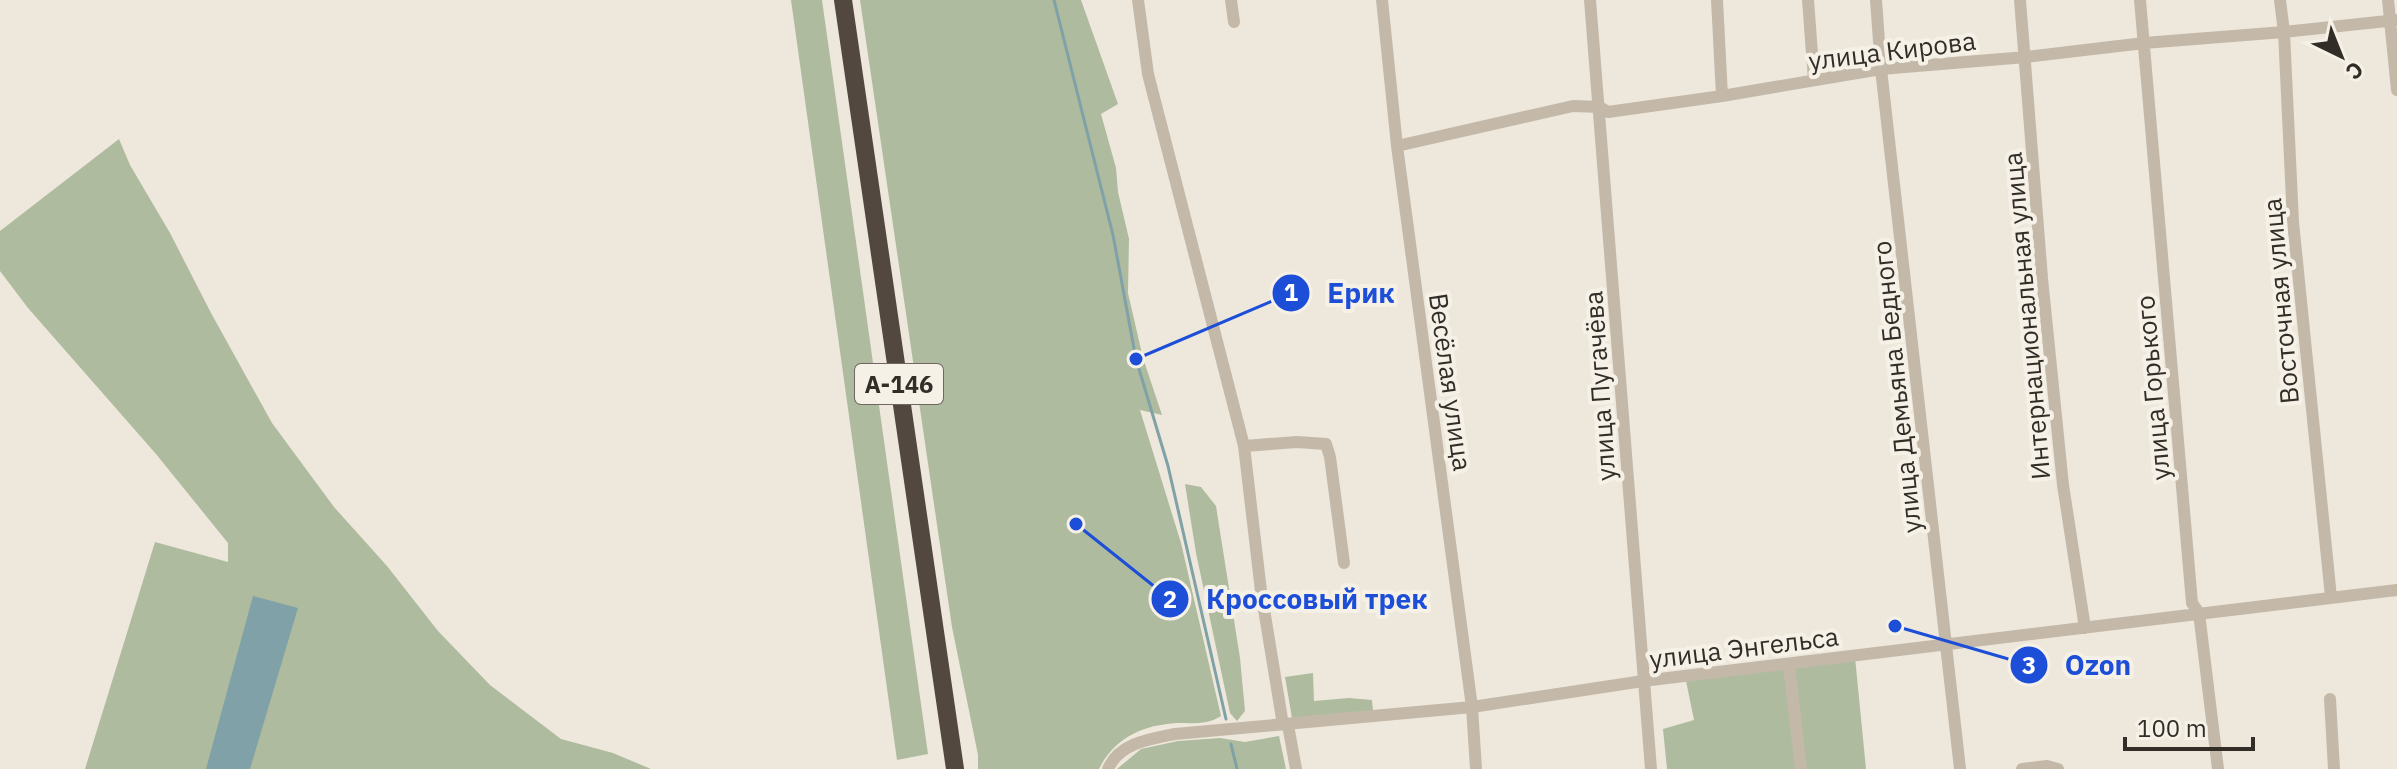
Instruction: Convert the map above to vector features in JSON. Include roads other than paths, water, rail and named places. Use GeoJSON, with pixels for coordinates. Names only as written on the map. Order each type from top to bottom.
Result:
{"type":"FeatureCollection","features":[{"type":"Feature","properties":{"kind":"highway","name":"А-146"},"geometry":{"type":"LineString","coordinates":[[843,0],[955,769]]}},
{"type":"Feature","properties":{"kind":"street"},"geometry":{"type":"LineString","coordinates":[[1138,0],[1148,74],[1244,446],[1261,591],[1296,769]]}},
{"type":"Feature","properties":{"kind":"street"},"geometry":{"type":"LineString","coordinates":[[1231,0],[1234,22]]}},
{"type":"Feature","properties":{"kind":"street","name":"Весёлая улица"},"geometry":{"type":"LineString","coordinates":[[1382,0],[1397,146],[1472,707],[1476,769]]}},
{"type":"Feature","properties":{"kind":"street","name":"улица Пугачёва"},"geometry":{"type":"LineString","coordinates":[[1590,0],[1651,769]]}},
{"type":"Feature","properties":{"kind":"street"},"geometry":{"type":"LineString","coordinates":[[1717,0],[1722,96]]}},
{"type":"Feature","properties":{"kind":"street"},"geometry":{"type":"LineString","coordinates":[[1808,0],[1814,80]]}},
{"type":"Feature","properties":{"kind":"street","name":"улица Демьяна Бедного"},"geometry":{"type":"LineString","coordinates":[[1876,0],[1881,69],[1960,769]]}},
{"type":"Feature","properties":{"kind":"street","name":"Интернациональная улица"},"geometry":{"type":"LineString","coordinates":[[2020,0],[2042,278],[2063,485],[2085,628]]}},
{"type":"Feature","properties":{"kind":"street","name":"улица Горького"},"geometry":{"type":"LineString","coordinates":[[2140,0],[2192,603],[2199,613],[2218,769]]}},
{"type":"Feature","properties":{"kind":"street","name":"Восточная улица"},"geometry":{"type":"LineString","coordinates":[[2280,0],[2293,222],[2331,597]]}},
{"type":"Feature","properties":{"kind":"street"},"geometry":{"type":"LineString","coordinates":[[2388,0],[2394,20],[2397,90]]}},
{"type":"Feature","properties":{"kind":"street","name":"улица Кирова"},"geometry":{"type":"LineString","coordinates":[[1397,146],[1573,106],[1600,107],[1608,112],[1881,69],[2394,20]]}},
{"type":"Feature","properties":{"kind":"street"},"geometry":{"type":"LineString","coordinates":[[1244,446],[1297,442],[1326,444],[1344,563]]}},
{"type":"Feature","properties":{"kind":"street","name":"улица Энгельса"},"geometry":{"type":"LineString","coordinates":[[1108,769],[1125,748],[1175,734],[1472,707],[1643,681],[2397,590]]}},
{"type":"Feature","properties":{"kind":"street"},"geometry":{"type":"LineString","coordinates":[[1789,665],[1801,769]]}},
{"type":"Feature","properties":{"kind":"street"},"geometry":{"type":"LineString","coordinates":[[2330,699],[2334,769]]}},
{"type":"Feature","properties":{"kind":"street"},"geometry":{"type":"LineString","coordinates":[[2022,769],[2047,766],[2058,769]]}},
{"type":"Feature","properties":{"kind":"water"},"geometry":{"type":"Polygon","coordinates":[[[253,596],[298,608],[250,769],[206,769],[253,596]]]}},
{"type":"Feature","properties":{"kind":"waterway"},"geometry":{"type":"LineString","coordinates":[[1054,0],[1113,235],[1136,359],[1168,466],[1226,719]]}},
{"type":"Feature","properties":{"kind":"waterway"},"geometry":{"type":"LineString","coordinates":[[1231,744],[1237,769]]}},
{"type":"Feature","properties":{"kind":"place","name":"Ерик"},"geometry":{"type":"Point","coordinates":[1136,359]}},
{"type":"Feature","properties":{"kind":"place","name":"Кроссовый трек"},"geometry":{"type":"Point","coordinates":[1076,524]}},
{"type":"Feature","properties":{"kind":"place","name":"Ozon"},"geometry":{"type":"Point","coordinates":[1895,626]}}]}
